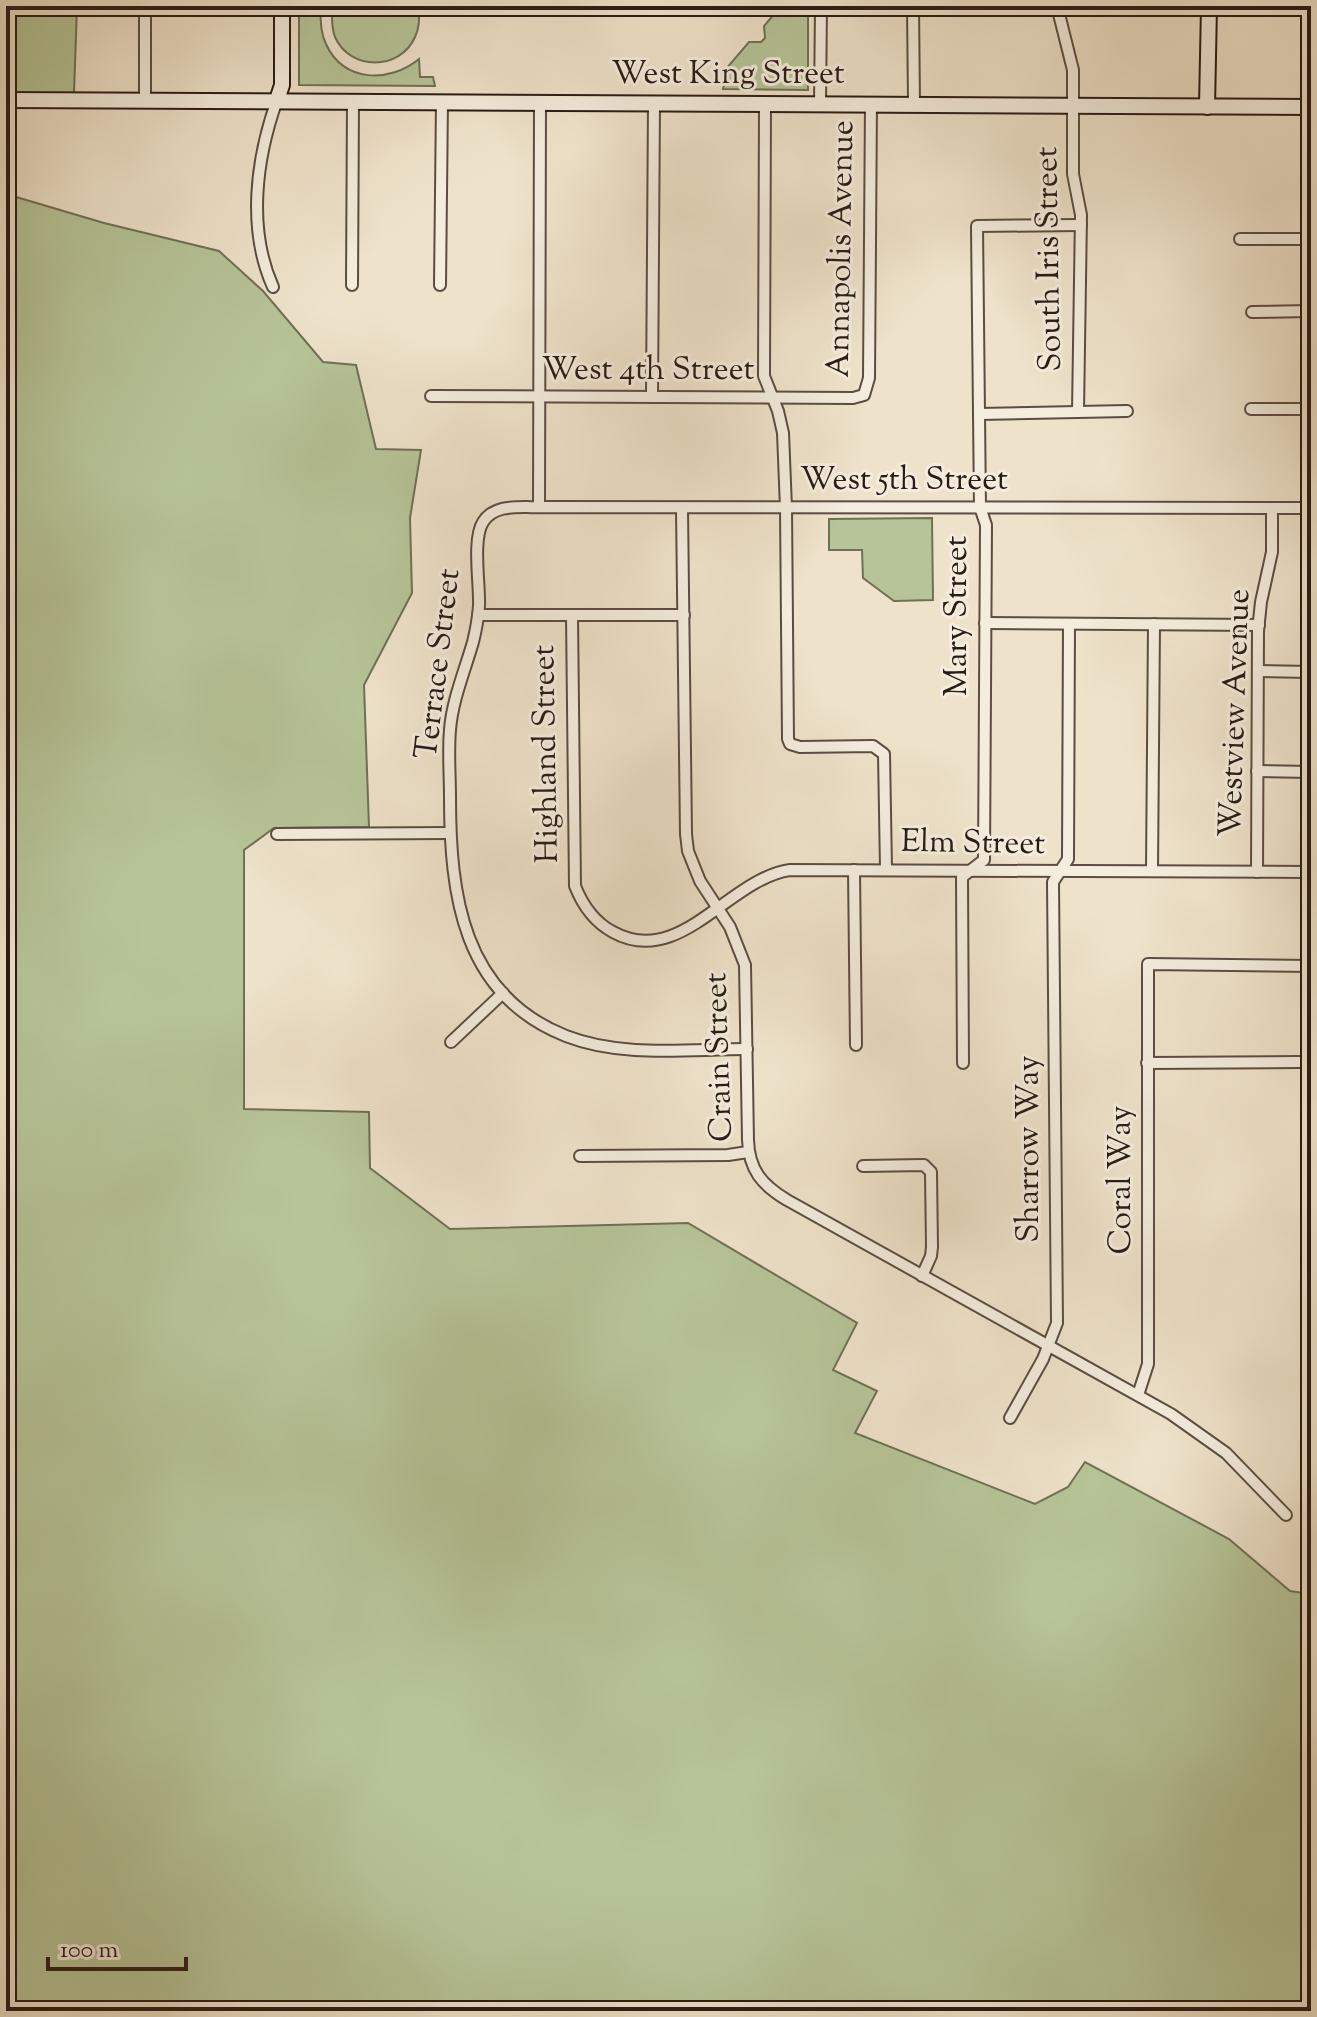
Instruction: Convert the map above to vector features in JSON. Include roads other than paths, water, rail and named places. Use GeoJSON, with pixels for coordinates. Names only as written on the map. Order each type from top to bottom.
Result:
{"type":"FeatureCollection","features":[{"type":"Feature","properties":{"kind":"street"},"geometry":{"type":"LineString","coordinates":[[273,287],[259,243],[258,181],[261,154],[282,85],[282,6]]}},
{"type":"Feature","properties":{"kind":"street"},"geometry":{"type":"LineString","coordinates":[[820,104],[821,6]]}},
{"type":"Feature","properties":{"kind":"street"},"geometry":{"type":"LineString","coordinates":[[913,6],[914,104]]}},
{"type":"Feature","properties":{"kind":"street","name":"South Iris Street"},"geometry":{"type":"LineString","coordinates":[[1057,6],[1073,70],[1073,174],[1081,225],[1078,412]]}},
{"type":"Feature","properties":{"kind":"street"},"geometry":{"type":"LineString","coordinates":[[1207,107],[1209,6]]}},
{"type":"Feature","properties":{"kind":"street"},"geometry":{"type":"LineString","coordinates":[[145,18],[145,100]]}},
{"type":"Feature","properties":{"kind":"street","name":"West King Street"},"geometry":{"type":"LineString","coordinates":[[6,100],[1311,107]]}},
{"type":"Feature","properties":{"kind":"street"},"geometry":{"type":"LineString","coordinates":[[352,285],[353,101]]}},
{"type":"Feature","properties":{"kind":"street"},"geometry":{"type":"LineString","coordinates":[[440,285],[442,101]]}},
{"type":"Feature","properties":{"kind":"street"},"geometry":{"type":"LineString","coordinates":[[539,507],[540,102]]}},
{"type":"Feature","properties":{"kind":"street"},"geometry":{"type":"LineString","coordinates":[[652,397],[654,103]]}},
{"type":"Feature","properties":{"kind":"street","name":"Annapolis Avenue"},"geometry":{"type":"LineString","coordinates":[[864,395],[869,378],[871,103]]}},
{"type":"Feature","properties":{"kind":"street"},"geometry":{"type":"LineString","coordinates":[[765,104],[764,376],[783,433],[788,739],[794,746],[873,746],[884,754],[886,869]]}},
{"type":"Feature","properties":{"kind":"street","name":"Mary Street"},"geometry":{"type":"LineString","coordinates":[[963,1063],[962,877],[984,860],[986,525],[980,507],[977,226],[1081,225]]}},
{"type":"Feature","properties":{"kind":"street"},"geometry":{"type":"LineString","coordinates":[[1240,239],[1311,239]]}},
{"type":"Feature","properties":{"kind":"street"},"geometry":{"type":"LineString","coordinates":[[1252,312],[1311,311]]}},
{"type":"Feature","properties":{"kind":"street","name":"West 4th Street"},"geometry":{"type":"LineString","coordinates":[[431,396],[853,398],[864,395]]}},
{"type":"Feature","properties":{"kind":"street"},"geometry":{"type":"LineString","coordinates":[[1251,409],[1311,409]]}},
{"type":"Feature","properties":{"kind":"street"},"geometry":{"type":"LineString","coordinates":[[979,414],[1127,411]]}},
{"type":"Feature","properties":{"kind":"street","name":"West 5th Street"},"geometry":{"type":"LineString","coordinates":[[497,510],[539,507],[1311,508]]}},
{"type":"Feature","properties":{"kind":"street","name":"Westview Avenue"},"geometry":{"type":"LineString","coordinates":[[1257,872],[1259,625],[1272,552],[1272,508]]}},
{"type":"Feature","properties":{"kind":"street","name":"Crain Street"},"geometry":{"type":"LineString","coordinates":[[682,509],[686,834],[688,851],[700,881],[730,927],[745,965],[748,1152],[752,1167],[768,1188],[1171,1414],[1226,1453],[1286,1515]]}},
{"type":"Feature","properties":{"kind":"street","name":"Terrace Street"},"geometry":{"type":"LineString","coordinates":[[497,510],[483,522],[480,530],[478,615],[450,728],[450,833],[455,893],[468,939],[503,993],[539,1022],[565,1036],[625,1050],[747,1049]]}},
{"type":"Feature","properties":{"kind":"street"},"geometry":{"type":"LineString","coordinates":[[478,615],[684,615]]}},
{"type":"Feature","properties":{"kind":"street","name":"Highland Street"},"geometry":{"type":"LineString","coordinates":[[572,615],[575,886],[584,904],[605,928],[624,938],[653,941]]}},
{"type":"Feature","properties":{"kind":"street"},"geometry":{"type":"LineString","coordinates":[[985,623],[1259,625]]}},
{"type":"Feature","properties":{"kind":"street","name":"Sharrow Way"},"geometry":{"type":"LineString","coordinates":[[1010,1418],[1057,1323],[1053,882],[1068,859],[1069,624]]}},
{"type":"Feature","properties":{"kind":"street"},"geometry":{"type":"LineString","coordinates":[[1152,871],[1154,624]]}},
{"type":"Feature","properties":{"kind":"street"},"geometry":{"type":"LineString","coordinates":[[1258,671],[1311,672]]}},
{"type":"Feature","properties":{"kind":"street"},"geometry":{"type":"LineString","coordinates":[[1257,771],[1311,772]]}},
{"type":"Feature","properties":{"kind":"street"},"geometry":{"type":"LineString","coordinates":[[277,834],[450,833]]}},
{"type":"Feature","properties":{"kind":"street","name":"Elm Street"},"geometry":{"type":"LineString","coordinates":[[653,941],[677,935],[767,875],[790,870],[1311,872]]}},
{"type":"Feature","properties":{"kind":"street"},"geometry":{"type":"LineString","coordinates":[[854,870],[856,1045]]}},
{"type":"Feature","properties":{"kind":"street","name":"Coral Way"},"geometry":{"type":"LineString","coordinates":[[1138,1395],[1148,1364],[1148,964],[1311,966]]}},
{"type":"Feature","properties":{"kind":"street"},"geometry":{"type":"LineString","coordinates":[[451,1042],[503,993]]}},
{"type":"Feature","properties":{"kind":"street"},"geometry":{"type":"LineString","coordinates":[[1147,1063],[1299,1062]]}},
{"type":"Feature","properties":{"kind":"street"},"geometry":{"type":"LineString","coordinates":[[580,1156],[728,1155],[748,1152]]}},
{"type":"Feature","properties":{"kind":"street"},"geometry":{"type":"LineString","coordinates":[[863,1166],[924,1165],[931,1172],[932,1247],[922,1276]]}},
{"type":"Feature","properties":{"kind":"street"},"geometry":{"type":"LineString","coordinates":[[1311,1241],[1308,1250],[1311,1269]]}}]}
